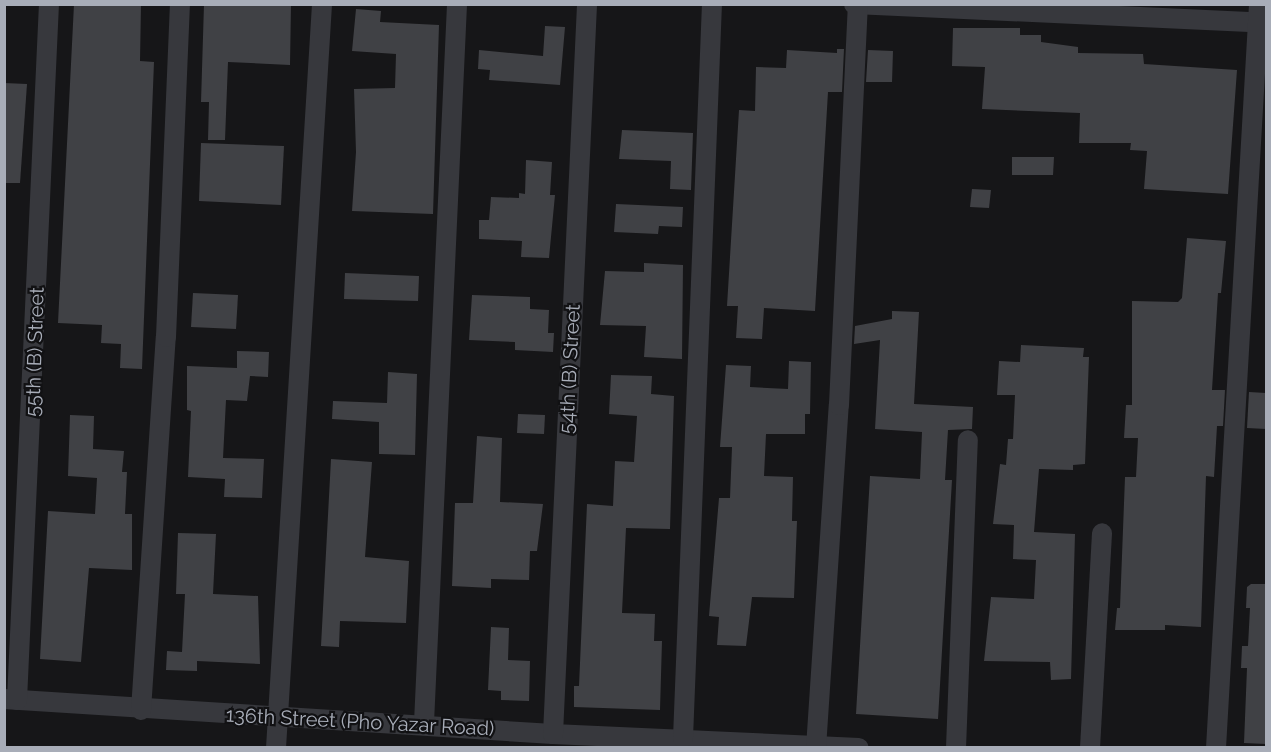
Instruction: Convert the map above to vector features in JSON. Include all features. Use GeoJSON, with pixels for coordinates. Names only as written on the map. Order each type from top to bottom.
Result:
{"type":"FeatureCollection","features":[{"type":"Feature","properties":{"kind":"street","name":"55th (B) Street"},"geometry":{"type":"LineString","coordinates":[[11,700],[49,4]]}},
{"type":"Feature","properties":{"kind":"street"},"geometry":{"type":"LineString","coordinates":[[141,710],[166,337],[180,4]]}},
{"type":"Feature","properties":{"kind":"street"},"geometry":{"type":"LineString","coordinates":[[276,747],[322,4]]}},
{"type":"Feature","properties":{"kind":"street"},"geometry":{"type":"LineString","coordinates":[[424,723],[456,4]]}},
{"type":"Feature","properties":{"kind":"street","name":"54th (B) Street"},"geometry":{"type":"LineString","coordinates":[[553,734],[587,4]]}},
{"type":"Feature","properties":{"kind":"street"},"geometry":{"type":"LineString","coordinates":[[683,738],[712,4]]}},
{"type":"Feature","properties":{"kind":"street"},"geometry":{"type":"LineString","coordinates":[[816,746],[838,405],[857,5],[1127,11],[1261,17],[1216,747]]}},
{"type":"Feature","properties":{"kind":"street"},"geometry":{"type":"LineString","coordinates":[[956,747],[968,440]]}},
{"type":"Feature","properties":{"kind":"street"},"geometry":{"type":"LineString","coordinates":[[1090,747],[1102,533]]}},
{"type":"Feature","properties":{"kind":"street","name":"136th Street (Pho Yazar Road)"},"geometry":{"type":"LineString","coordinates":[[11,700],[141,710],[424,723],[553,734],[859,747]]}},
{"type":"Feature","properties":{"kind":"building"},"geometry":{"type":"Polygon","coordinates":[[[74,4],[141,4],[140,61],[154,62],[142,369],[120,368],[121,344],[101,343],[102,325],[58,323],[74,4]]]}},
{"type":"Feature","properties":{"kind":"building"},"geometry":{"type":"Polygon","coordinates":[[[204,4],[291,4],[290,65],[228,62],[225,140],[208,140],[209,102],[201,102],[204,4]]]}},
{"type":"Feature","properties":{"kind":"building"},"geometry":{"type":"Polygon","coordinates":[[[356,9],[381,11],[380,22],[439,25],[433,214],[352,211],[356,152],[354,89],[395,88],[396,54],[352,51],[356,9]]]}},
{"type":"Feature","properties":{"kind":"building"},"geometry":{"type":"Polygon","coordinates":[[[545,26],[565,27],[560,85],[489,80],[490,70],[478,69],[479,50],[543,56],[545,26]]]}},
{"type":"Feature","properties":{"kind":"building"},"geometry":{"type":"Polygon","coordinates":[[[953,28],[1020,28],[1020,35],[1041,35],[1041,42],[1078,47],[1078,53],[1143,54],[1144,64],[1237,70],[1228,194],[1144,189],[1147,151],[1130,150],[1131,143],[1079,143],[1080,113],[982,109],[985,67],[952,66],[953,28]]]}},
{"type":"Feature","properties":{"kind":"building"},"geometry":{"type":"Polygon","coordinates":[[[837,49],[844,49],[842,92],[828,92],[815,311],[764,308],[762,339],[736,338],[738,306],[727,306],[739,110],[755,111],[756,67],[786,68],[787,50],[837,53],[837,49]]]}},
{"type":"Feature","properties":{"kind":"building"},"geometry":{"type":"Polygon","coordinates":[[[868,50],[893,51],[892,82],[866,82],[868,50]]]}},
{"type":"Feature","properties":{"kind":"building"},"geometry":{"type":"Polygon","coordinates":[[[4,83],[27,84],[20,183],[4,183],[4,83]]]}},
{"type":"Feature","properties":{"kind":"building"},"geometry":{"type":"Polygon","coordinates":[[[622,130],[693,133],[691,190],[670,189],[671,161],[619,159],[622,130]]]}},
{"type":"Feature","properties":{"kind":"building"},"geometry":{"type":"Polygon","coordinates":[[[201,143],[284,146],[281,205],[199,201],[201,143]]]}},
{"type":"Feature","properties":{"kind":"building"},"geometry":{"type":"Polygon","coordinates":[[[1012,157],[1054,157],[1053,175],[1012,175],[1012,157]]]}},
{"type":"Feature","properties":{"kind":"building"},"geometry":{"type":"Polygon","coordinates":[[[526,160],[552,162],[550,195],[555,195],[549,258],[521,257],[522,241],[479,239],[479,220],[489,220],[491,197],[519,198],[519,193],[525,194],[526,160]]]}},
{"type":"Feature","properties":{"kind":"building"},"geometry":{"type":"Polygon","coordinates":[[[972,189],[991,190],[989,208],[970,207],[972,189]]]}},
{"type":"Feature","properties":{"kind":"building"},"geometry":{"type":"Polygon","coordinates":[[[616,204],[683,207],[682,227],[659,226],[658,234],[614,232],[616,204]]]}},
{"type":"Feature","properties":{"kind":"building"},"geometry":{"type":"Polygon","coordinates":[[[1187,238],[1226,241],[1221,293],[1218,293],[1212,390],[1225,390],[1223,426],[1217,426],[1214,477],[1206,476],[1201,627],[1165,625],[1165,630],[1115,630],[1117,608],[1120,608],[1125,477],[1136,477],[1138,438],[1124,438],[1126,405],[1132,405],[1132,301],[1178,302],[1182,298],[1187,238]]]}},
{"type":"Feature","properties":{"kind":"building"},"geometry":{"type":"Polygon","coordinates":[[[644,263],[683,265],[682,359],[644,357],[646,326],[600,325],[605,271],[644,272],[644,263]]]}},
{"type":"Feature","properties":{"kind":"building"},"geometry":{"type":"Polygon","coordinates":[[[345,273],[419,276],[418,301],[344,299],[345,273]]]}},
{"type":"Feature","properties":{"kind":"building"},"geometry":{"type":"Polygon","coordinates":[[[193,293],[238,295],[236,329],[191,327],[193,293]]]}},
{"type":"Feature","properties":{"kind":"building"},"geometry":{"type":"Polygon","coordinates":[[[472,295],[530,297],[530,309],[549,310],[548,333],[554,333],[553,352],[515,350],[515,342],[469,340],[472,295]]]}},
{"type":"Feature","properties":{"kind":"building"},"geometry":{"type":"Polygon","coordinates":[[[892,311],[919,312],[914,404],[973,407],[972,429],[948,430],[945,480],[952,480],[938,719],[856,714],[870,476],[920,479],[922,432],[875,429],[880,340],[854,344],[855,326],[892,319],[892,311]]]}},
{"type":"Feature","properties":{"kind":"building"},"geometry":{"type":"Polygon","coordinates":[[[1021,345],[1084,348],[1083,357],[1089,357],[1085,464],[1073,465],[1073,470],[1039,469],[1034,532],[1075,534],[1071,679],[1051,680],[1050,662],[984,661],[991,597],[1034,599],[1036,560],[1013,559],[1014,525],[993,524],[1000,464],[1006,465],[1008,439],[1013,439],[1015,395],[997,395],[999,361],[1020,362],[1021,345]]]}},
{"type":"Feature","properties":{"kind":"building"},"geometry":{"type":"Polygon","coordinates":[[[237,351],[269,352],[268,377],[250,376],[247,401],[226,400],[223,458],[264,459],[262,498],[224,497],[225,479],[188,477],[191,411],[187,410],[187,366],[237,368],[237,351]]]}},
{"type":"Feature","properties":{"kind":"building"},"geometry":{"type":"Polygon","coordinates":[[[789,361],[811,362],[810,414],[805,414],[805,434],[766,434],[764,476],[793,477],[792,521],[797,521],[794,598],[752,597],[746,646],[717,645],[719,617],[709,616],[719,498],[730,498],[732,447],[720,447],[726,365],[751,366],[750,387],[788,389],[789,361]]]}},
{"type":"Feature","properties":{"kind":"building"},"geometry":{"type":"Polygon","coordinates":[[[388,372],[417,374],[415,455],[379,454],[379,422],[332,419],[333,401],[387,403],[388,372]]]}},
{"type":"Feature","properties":{"kind":"building"},"geometry":{"type":"Polygon","coordinates":[[[611,375],[652,376],[651,394],[674,396],[670,529],[626,528],[622,613],[655,614],[654,641],[662,641],[660,710],[574,707],[574,686],[579,686],[587,504],[613,506],[615,461],[634,462],[637,416],[609,414],[611,375]]]}},
{"type":"Feature","properties":{"kind":"building"},"geometry":{"type":"Polygon","coordinates":[[[1249,392],[1266,393],[1266,429],[1247,428],[1249,392]]]}},
{"type":"Feature","properties":{"kind":"building"},"geometry":{"type":"Polygon","coordinates":[[[518,414],[545,415],[544,434],[517,433],[518,414]]]}},
{"type":"Feature","properties":{"kind":"building"},"geometry":{"type":"Polygon","coordinates":[[[70,415],[94,416],[93,449],[124,451],[122,472],[127,472],[125,514],[132,514],[132,570],[89,568],[81,662],[40,659],[48,511],[95,514],[97,478],[68,476],[70,415]]]}},
{"type":"Feature","properties":{"kind":"building"},"geometry":{"type":"Polygon","coordinates":[[[477,436],[502,438],[500,502],[543,504],[537,551],[530,551],[529,580],[491,579],[491,588],[452,586],[455,503],[473,503],[477,436]]]}},
{"type":"Feature","properties":{"kind":"building"},"geometry":{"type":"Polygon","coordinates":[[[331,459],[372,462],[365,557],[409,561],[406,623],[340,621],[339,647],[321,646],[331,459]]]}},
{"type":"Feature","properties":{"kind":"building"},"geometry":{"type":"Polygon","coordinates":[[[178,533],[216,534],[213,594],[258,596],[260,664],[197,661],[197,671],[166,670],[167,651],[182,652],[185,594],[176,594],[178,533]]]}},
{"type":"Feature","properties":{"kind":"building"},"geometry":{"type":"Polygon","coordinates":[[[1251,584],[1266,584],[1266,744],[1244,743],[1247,668],[1241,668],[1242,646],[1248,646],[1250,608],[1246,608],[1247,587],[1251,584]]]}},
{"type":"Feature","properties":{"kind":"building"},"geometry":{"type":"Polygon","coordinates":[[[491,627],[509,628],[508,660],[530,661],[529,701],[501,700],[501,691],[488,690],[491,627]]]}}]}
